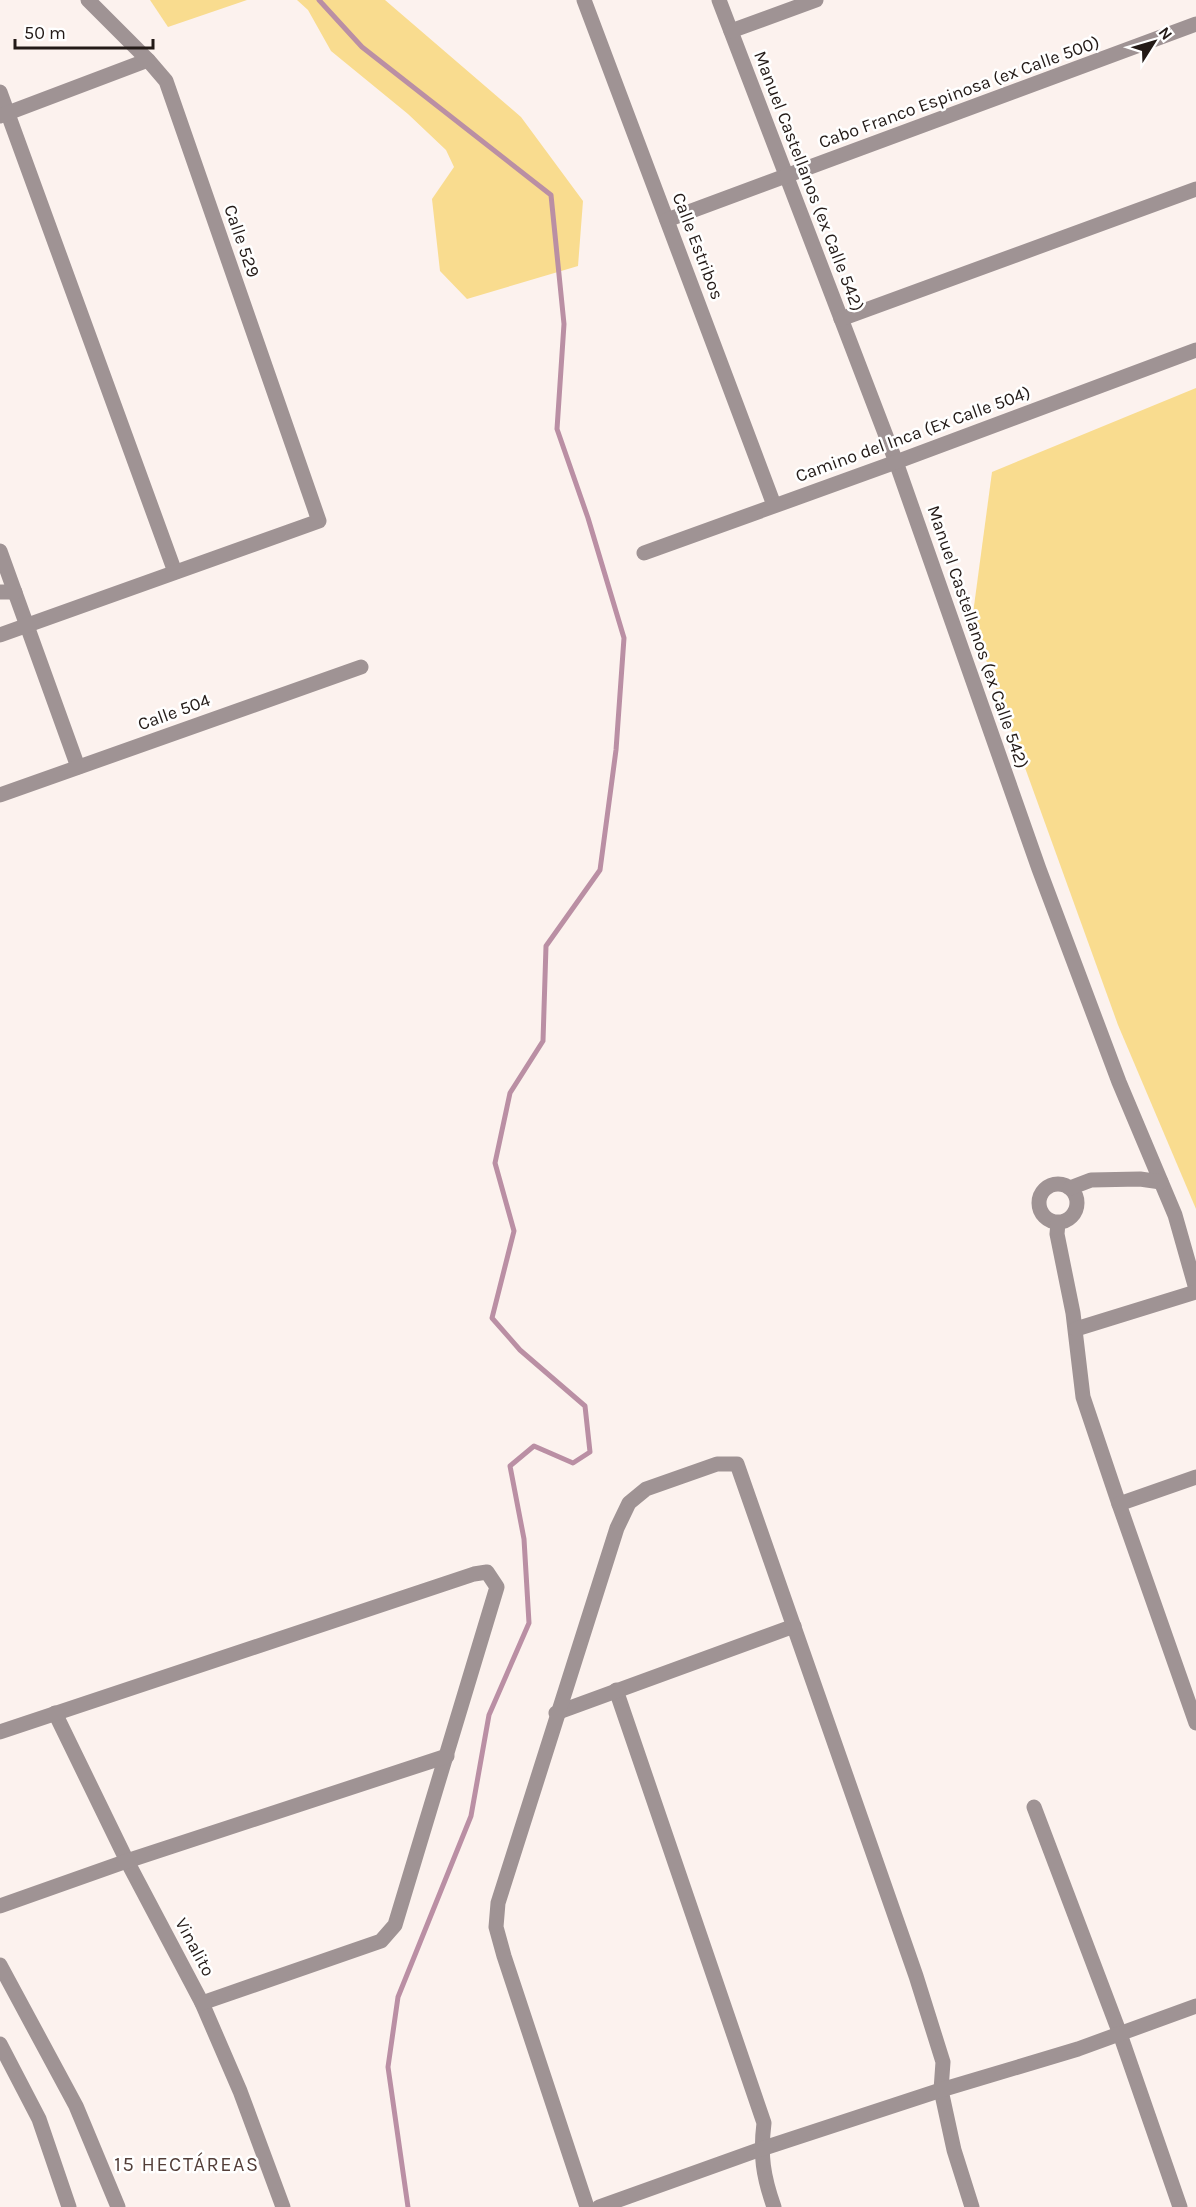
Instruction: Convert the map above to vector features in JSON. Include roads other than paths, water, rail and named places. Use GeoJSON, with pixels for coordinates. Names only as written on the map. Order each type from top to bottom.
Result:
{"type":"FeatureCollection","features":[{"type":"Feature","properties":{"kind":"street","name":"Calle 529"},"geometry":{"type":"LineString","coordinates":[[88,0],[166,81],[319,521],[175,572]]}},
{"type":"Feature","properties":{"kind":"street","name":"Calle Estribos"},"geometry":{"type":"LineString","coordinates":[[584,0],[774,505]]}},
{"type":"Feature","properties":{"kind":"street","name":"Manuel Castellanos (ex Calle 542)"},"geometry":{"type":"LineString","coordinates":[[719,0],[896,462],[1039,869],[1119,1082],[1175,1215],[1196,1290]]}},
{"type":"Feature","properties":{"kind":"street"},"geometry":{"type":"LineString","coordinates":[[731,31],[816,0]]}},
{"type":"Feature","properties":{"kind":"street","name":"Cabo Franco Espinosa (ex Calle 500)"},"geometry":{"type":"LineString","coordinates":[[667,220],[1196,24]]}},
{"type":"Feature","properties":{"kind":"street"},"geometry":{"type":"LineString","coordinates":[[4,114],[148,60]]}},
{"type":"Feature","properties":{"kind":"street"},"geometry":{"type":"LineString","coordinates":[[0,92],[4,114],[175,572],[0,635]]}},
{"type":"Feature","properties":{"kind":"street"},"geometry":{"type":"LineString","coordinates":[[841,319],[1196,189]]}},
{"type":"Feature","properties":{"kind":"street","name":"Camino del Inca (Ex Calle 504)"},"geometry":{"type":"LineString","coordinates":[[644,553],[1196,350]]}},
{"type":"Feature","properties":{"kind":"street"},"geometry":{"type":"LineString","coordinates":[[0,551],[8,592],[27,625],[78,767]]}},
{"type":"Feature","properties":{"kind":"street","name":"Calle 504"},"geometry":{"type":"LineString","coordinates":[[0,795],[361,666]]}},
{"type":"Feature","properties":{"kind":"street"},"geometry":{"type":"LineString","coordinates":[[1070,1188],[1091,1180],[1140,1179],[1161,1182]]}},
{"type":"Feature","properties":{"kind":"street"},"geometry":{"type":"LineString","coordinates":[[1059,1183],[1070,1188],[1077,1200],[1077,1206],[1070,1218],[1058,1223],[1042,1215],[1039,1209],[1039,1196],[1047,1187],[1059,1183]]}},
{"type":"Feature","properties":{"kind":"street"},"geometry":{"type":"LineString","coordinates":[[1058,1223],[1057,1234],[1076,1329],[1083,1397],[1196,1723]]}},
{"type":"Feature","properties":{"kind":"street"},"geometry":{"type":"LineString","coordinates":[[1076,1329],[1196,1290]]}},
{"type":"Feature","properties":{"kind":"street"},"geometry":{"type":"LineString","coordinates":[[587,2207],[513,1989],[496,1928],[498,1904],[556,1713],[617,1528],[629,1503],[646,1489],[717,1464],[737,1464],[916,1976],[943,2062],[941,2090],[954,2150],[972,2207]]}},
{"type":"Feature","properties":{"kind":"street"},"geometry":{"type":"LineString","coordinates":[[1119,1504],[1196,1477]]}},
{"type":"Feature","properties":{"kind":"street"},"geometry":{"type":"LineString","coordinates":[[0,1732],[474,1574],[487,1572],[497,1587],[395,1925],[381,1941],[202,2003]]}},
{"type":"Feature","properties":{"kind":"street"},"geometry":{"type":"LineString","coordinates":[[556,1713],[794,1626]]}},
{"type":"Feature","properties":{"kind":"street"},"geometry":{"type":"LineString","coordinates":[[615,1690],[764,2122],[761,2149],[764,2178],[774,2207]]}},
{"type":"Feature","properties":{"kind":"street","name":"Vinalito"},"geometry":{"type":"LineString","coordinates":[[55,1713],[127,1861],[202,2003],[240,2091],[283,2207]]}},
{"type":"Feature","properties":{"kind":"street"},"geometry":{"type":"LineString","coordinates":[[0,1906],[127,1861],[447,1756]]}},
{"type":"Feature","properties":{"kind":"street"},"geometry":{"type":"LineString","coordinates":[[1034,1807],[1120,2034],[1180,2207]]}},
{"type":"Feature","properties":{"kind":"street"},"geometry":{"type":"LineString","coordinates":[[0,1965],[76,2106],[118,2207]]}},
{"type":"Feature","properties":{"kind":"street"},"geometry":{"type":"LineString","coordinates":[[599,2207],[761,2149],[941,2090],[1078,2049],[1196,2006]]}},
{"type":"Feature","properties":{"kind":"street"},"geometry":{"type":"LineString","coordinates":[[0,2044],[39,2119],[69,2207]]}},
{"type":"Feature","properties":{"kind":"waterway"},"geometry":{"type":"LineString","coordinates":[[319,0],[362,47],[551,195],[564,324],[557,429],[588,518],[624,638],[616,750],[600,870],[546,946],[543,1041],[510,1093],[495,1163],[514,1231],[492,1318],[520,1350],[585,1406],[590,1452],[573,1463],[534,1446],[510,1466],[524,1539],[529,1623],[489,1715],[471,1816],[398,1997],[388,2067],[408,2207]]}},
{"type":"Feature","properties":{"kind":"district","name":"15 HECTÁREAS"},"geometry":{"type":"Point","coordinates":[187,2164]}}]}
